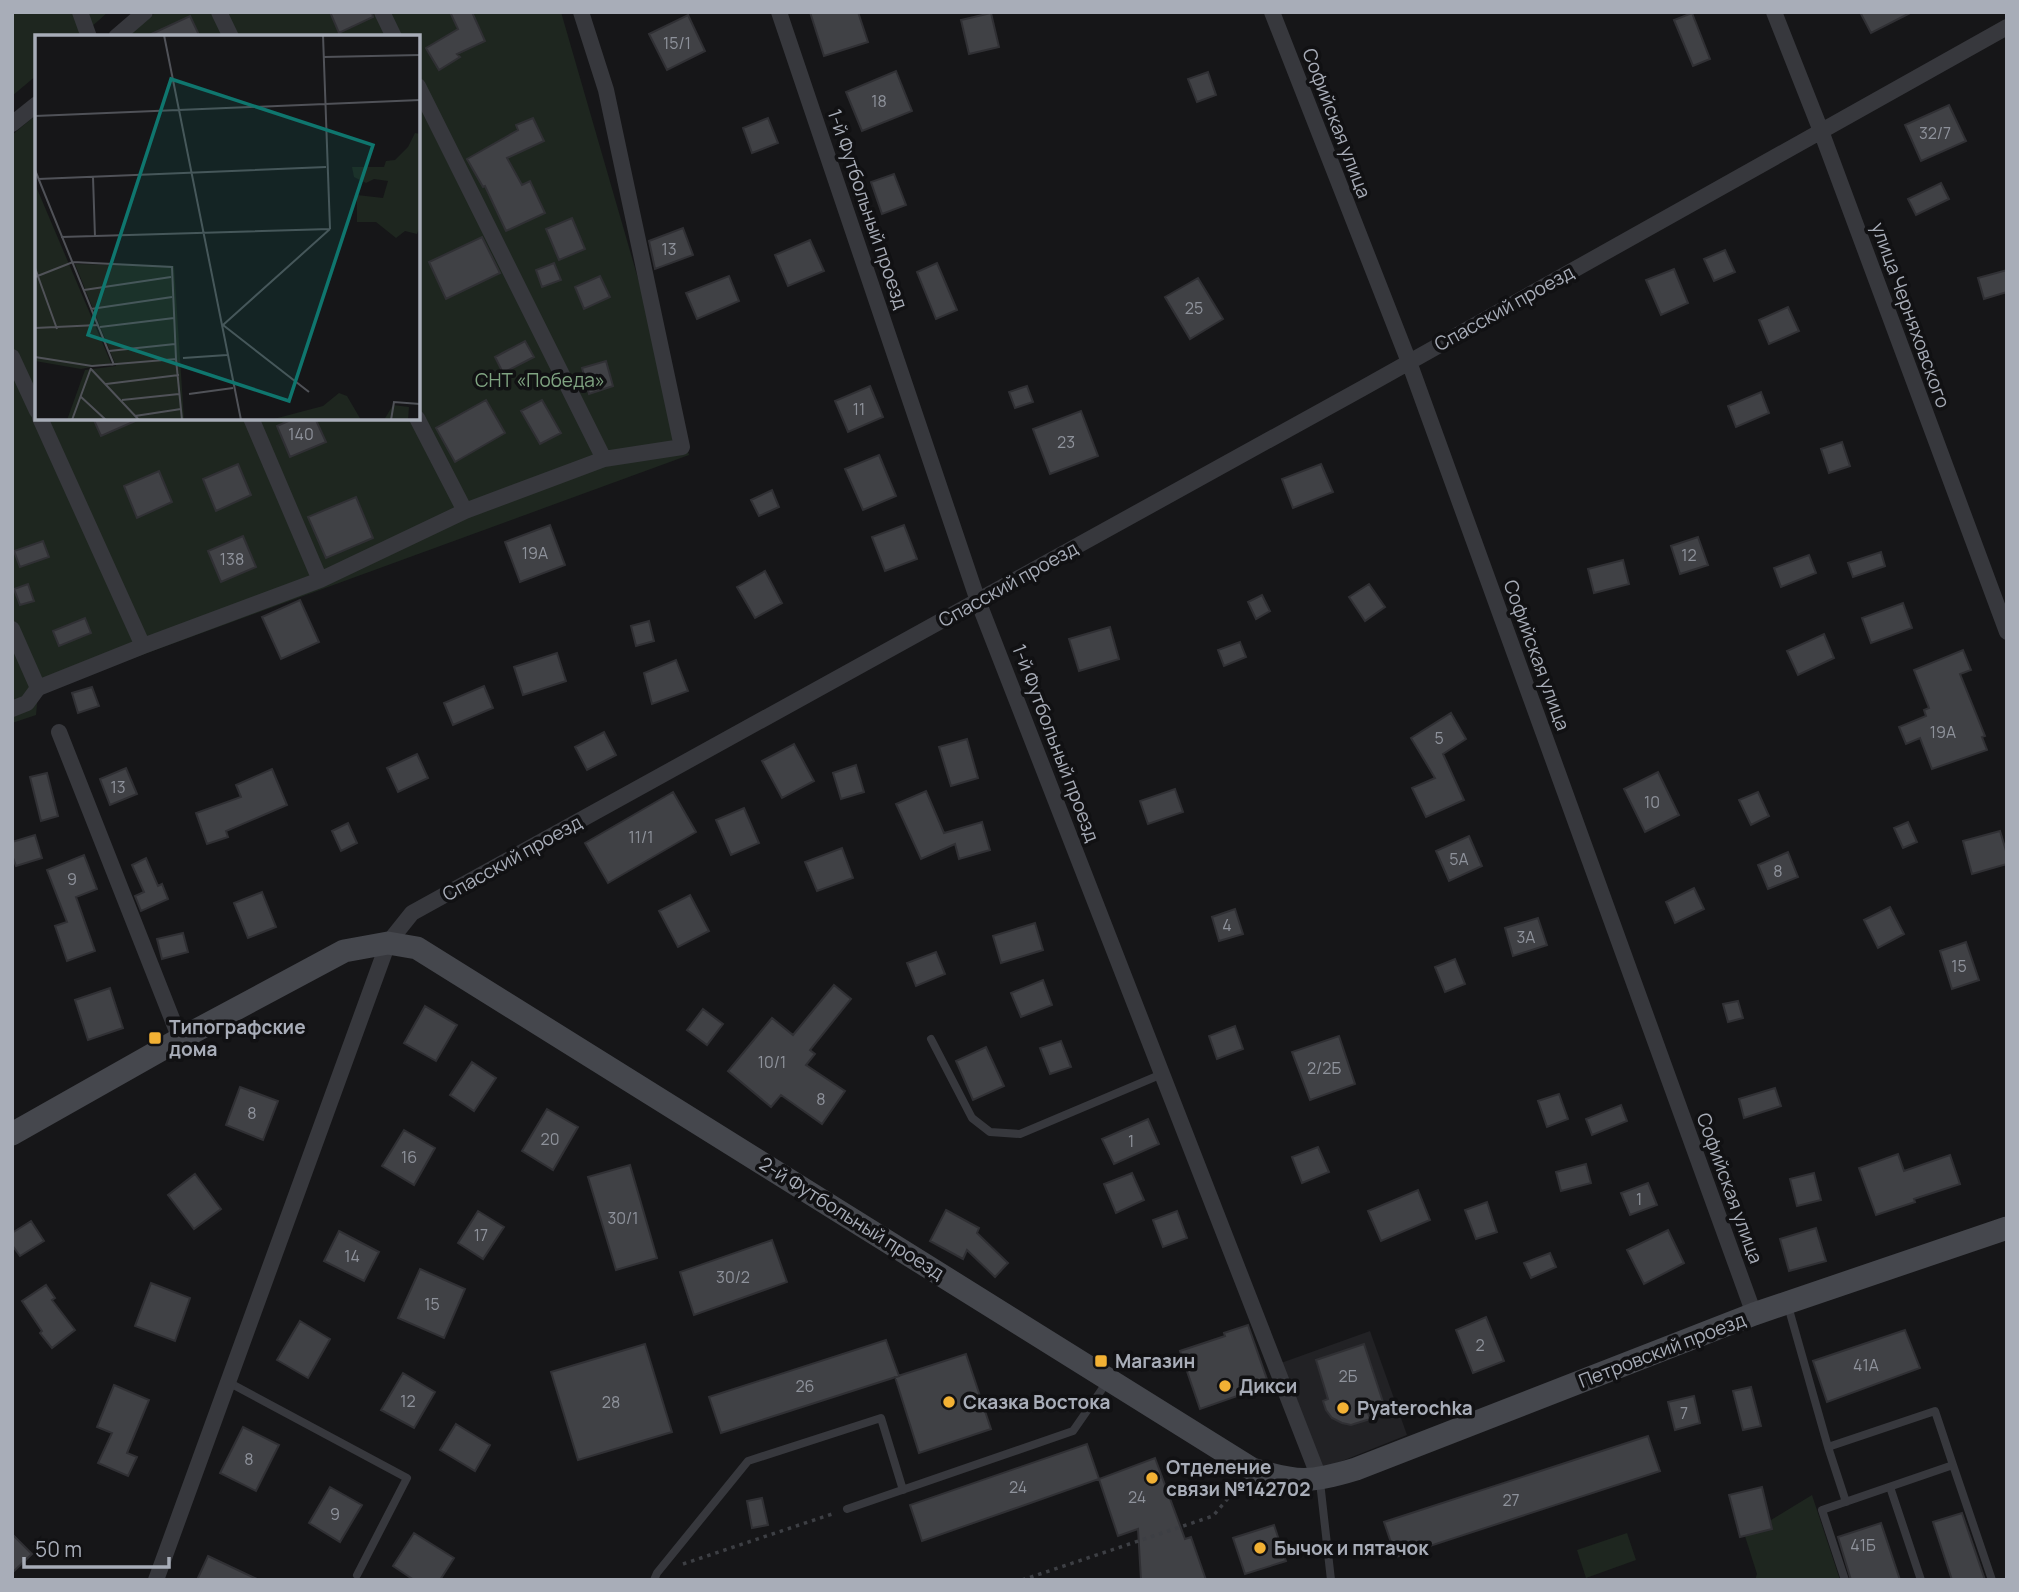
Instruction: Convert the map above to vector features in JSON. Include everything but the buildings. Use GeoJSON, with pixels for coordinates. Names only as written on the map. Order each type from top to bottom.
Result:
{"type":"FeatureCollection","features":[{"type":"Feature","properties":{"kind":"street"},"geometry":{"type":"LineString","coordinates":[[80,12],[88,35]]}},
{"type":"Feature","properties":{"kind":"street"},"geometry":{"type":"LineString","coordinates":[[118,35],[145,12]]}},
{"type":"Feature","properties":{"kind":"street"},"geometry":{"type":"LineString","coordinates":[[219,12],[230,35]]}},
{"type":"Feature","properties":{"kind":"street"},"geometry":{"type":"LineString","coordinates":[[382,12],[393,35]]}},
{"type":"Feature","properties":{"kind":"street"},"geometry":{"type":"LineString","coordinates":[[20,706],[38,688],[320,580],[465,511],[604,459],[682,447],[606,90],[581,12]]}},
{"type":"Feature","properties":{"kind":"street","name":"1-й Футбольный проезд"},"geometry":{"type":"LineString","coordinates":[[779,12],[978,601],[1320,1480]]}},
{"type":"Feature","properties":{"kind":"street","name":"Софийская улица"},"geometry":{"type":"LineString","coordinates":[[1272,12],[1409,362],[1754,1314]]}},
{"type":"Feature","properties":{"kind":"street","name":"улица Черняховского"},"geometry":{"type":"LineString","coordinates":[[1774,12],[1821,131],[2007,632]]}},
{"type":"Feature","properties":{"kind":"street","name":"Спасский проезд"},"geometry":{"type":"LineString","coordinates":[[156,1580],[388,943],[412,913],[1409,362],[2007,27]]}},
{"type":"Feature","properties":{"kind":"street"},"geometry":{"type":"LineString","coordinates":[[420,90],[604,459]]}},
{"type":"Feature","properties":{"kind":"street"},"geometry":{"type":"LineString","coordinates":[[12,124],[35,106]]}},
{"type":"Feature","properties":{"kind":"street"},"geometry":{"type":"LineString","coordinates":[[12,357],[35,407]]}},
{"type":"Feature","properties":{"kind":"street"},"geometry":{"type":"LineString","coordinates":[[41,420],[142,646]]}},
{"type":"Feature","properties":{"kind":"street"},"geometry":{"type":"LineString","coordinates":[[252,420],[320,580]]}},
{"type":"Feature","properties":{"kind":"street"},"geometry":{"type":"LineString","coordinates":[[418,420],[465,511]]}},
{"type":"Feature","properties":{"kind":"street"},"geometry":{"type":"LineString","coordinates":[[12,629],[38,688]]}},
{"type":"Feature","properties":{"kind":"street"},"geometry":{"type":"LineString","coordinates":[[60,732],[180,1039]]}},
{"type":"Feature","properties":{"kind":"street"},"geometry":{"type":"LineString","coordinates":[[12,1134],[344,951],[388,943]]}},
{"type":"Feature","properties":{"kind":"street","name":"2-й Футбольный проезд"},"geometry":{"type":"LineString","coordinates":[[388,943],[417,948],[1252,1469],[1288,1480],[1320,1480]]}},
{"type":"Feature","properties":{"kind":"street","name":"Петровский проезд"},"geometry":{"type":"LineString","coordinates":[[1320,1480],[1369,1464],[1754,1314],[2007,1228]]}},
{"type":"Feature","properties":{"kind":"lane"},"geometry":{"type":"LineString","coordinates":[[931,1040],[972,1118],[990,1132],[1020,1134],[1163,1074]]}},
{"type":"Feature","properties":{"kind":"lane"},"geometry":{"type":"LineString","coordinates":[[1787,1303],[1846,1503]]}},
{"type":"Feature","properties":{"kind":"lane"},"geometry":{"type":"LineString","coordinates":[[847,1509],[1073,1431],[1109,1379]]}},
{"type":"Feature","properties":{"kind":"lane"},"geometry":{"type":"LineString","coordinates":[[228,1382],[407,1478],[357,1575]]}},
{"type":"Feature","properties":{"kind":"lane"},"geometry":{"type":"LineString","coordinates":[[1828,1447],[1935,1411],[1993,1580]]}},
{"type":"Feature","properties":{"kind":"lane"},"geometry":{"type":"LineString","coordinates":[[656,1576],[748,1461],[881,1418],[903,1490]]}},
{"type":"Feature","properties":{"kind":"lane"},"geometry":{"type":"LineString","coordinates":[[1845,1580],[1822,1510],[1953,1465]]}},
{"type":"Feature","properties":{"kind":"lane"},"geometry":{"type":"LineString","coordinates":[[1320,1480],[1331,1580]]}},
{"type":"Feature","properties":{"kind":"lane"},"geometry":{"type":"LineString","coordinates":[[1890,1487],[1921,1580]]}},
{"type":"Feature","properties":{"kind":"path"},"geometry":{"type":"LineString","coordinates":[[1022,1580],[1213,1516],[1252,1469]]}},
{"type":"Feature","properties":{"kind":"path"},"geometry":{"type":"LineString","coordinates":[[656,1576],[847,1509]]}},
{"type":"Feature","properties":{"kind":"shaded area"},"geometry":{"type":"Polygon","coordinates":[[[1370,1331],[1407,1435],[1322,1469],[1281,1363],[1370,1331]]]}},
{"type":"Feature","properties":{"kind":"green space"},"geometry":{"type":"Polygon","coordinates":[[[12,12],[108,12],[82,35],[35,35],[35,77],[12,96],[12,12]]]}},
{"type":"Feature","properties":{"kind":"green space","name":"СНТ «Победа»"},"geometry":{"type":"Polygon","coordinates":[[[156,12],[561,12],[689,455],[38,693],[36,715],[12,723],[12,135],[35,116],[35,420],[420,420],[420,35],[129,35],[156,12]]]}},
{"type":"Feature","properties":{"kind":"green space"},"geometry":{"type":"Polygon","coordinates":[[[1812,1495],[1840,1580],[1755,1580],[1757,1574],[1745,1536],[1812,1495]]]}},
{"type":"Feature","properties":{"kind":"green space"},"geometry":{"type":"Polygon","coordinates":[[[1627,1533],[1636,1560],[1586,1578],[1577,1550],[1627,1533]]]}},
{"type":"Feature","properties":{"kind":"place","name":"Типографские дома"},"geometry":{"type":"Point","coordinates":[155,1038]}},
{"type":"Feature","properties":{"kind":"place","name":"Магазин"},"geometry":{"type":"Point","coordinates":[1101,1361]}},
{"type":"Feature","properties":{"kind":"place","name":"Дикси"},"geometry":{"type":"Point","coordinates":[1225,1386]}},
{"type":"Feature","properties":{"kind":"place","name":"Сказка Востока"},"geometry":{"type":"Point","coordinates":[949,1402]}},
{"type":"Feature","properties":{"kind":"place","name":"Pyaterochka"},"geometry":{"type":"Point","coordinates":[1343,1408]}},
{"type":"Feature","properties":{"kind":"place","name":"Отделение связи №142702"},"geometry":{"type":"Point","coordinates":[1152,1478]}},
{"type":"Feature","properties":{"kind":"place","name":"Бычок и пятачок"},"geometry":{"type":"Point","coordinates":[1260,1548]}}]}
